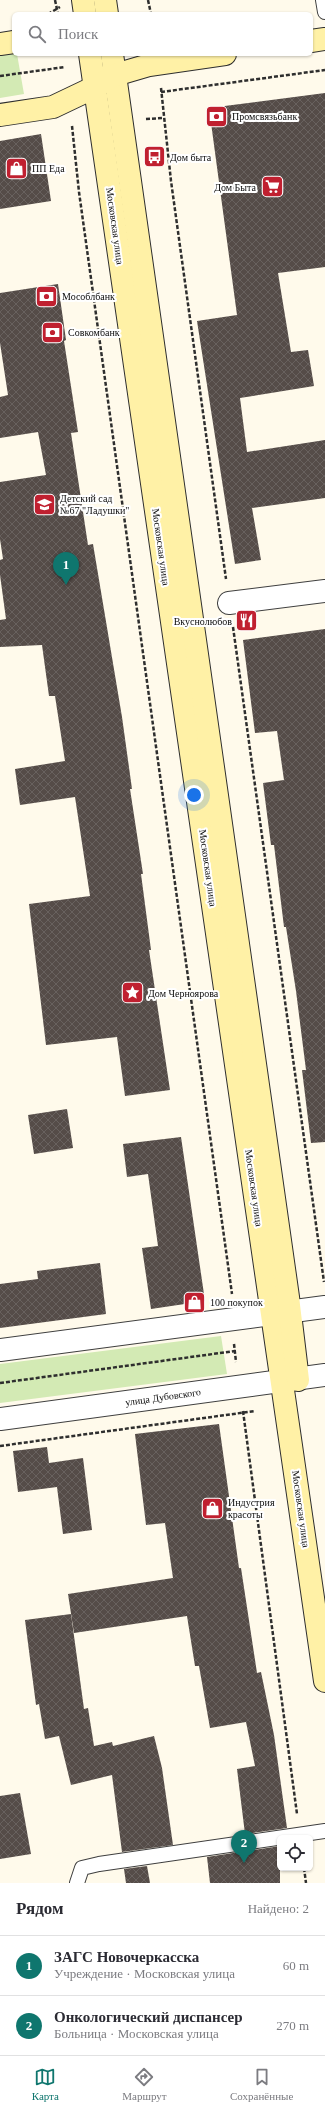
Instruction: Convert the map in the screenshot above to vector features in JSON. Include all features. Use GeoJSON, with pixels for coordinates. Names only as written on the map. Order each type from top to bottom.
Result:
{"type":"FeatureCollection","features":[{"type":"Feature","properties":{"kind":"main road"},"geometry":{"type":"LineString","coordinates":[[83,0],[85,12]]}},
{"type":"Feature","properties":{"kind":"main road"},"geometry":{"type":"LineString","coordinates":[[105,0],[107,12]]}},
{"type":"Feature","properties":{"kind":"main road"},"geometry":{"type":"LineString","coordinates":[[313,41],[325,39]]}},
{"type":"Feature","properties":{"kind":"main road"},"geometry":{"type":"LineString","coordinates":[[0,44],[12,42]]}},
{"type":"Feature","properties":{"kind":"main road","name":"Московская улица"},"geometry":{"type":"LineString","coordinates":[[90,56],[281,1313]]}},
{"type":"Feature","properties":{"kind":"main road"},"geometry":{"type":"LineString","coordinates":[[0,115],[53,107],[95,87],[110,60],[153,65],[212,56]]}},
{"type":"Feature","properties":{"kind":"main road","name":"Московская улица"},"geometry":{"type":"LineString","coordinates":[[110,60],[290,1380],[325,1572]]}},
{"type":"Feature","properties":{"kind":"main road","name":"Московская улица"},"geometry":{"type":"LineString","coordinates":[[290,1380],[286,1405],[325,1682]]}},
{"type":"Feature","properties":{"kind":"street"},"geometry":{"type":"LineString","coordinates":[[229,603],[325,591]]}},
{"type":"Feature","properties":{"kind":"street"},"geometry":{"type":"LineString","coordinates":[[0,1350],[325,1307]]}},
{"type":"Feature","properties":{"kind":"street","name":"улица Дубовского"},"geometry":{"type":"LineString","coordinates":[[0,1419],[325,1375]]}},
{"type":"Feature","properties":{"kind":"lane"},"geometry":{"type":"LineString","coordinates":[[323,0],[325,12]]}},
{"type":"Feature","properties":{"kind":"lane"},"geometry":{"type":"LineString","coordinates":[[77,1883],[82,1868],[99,1864],[325,1831]]}},
{"type":"Feature","properties":{"kind":"path"},"geometry":{"type":"LineString","coordinates":[[56,0],[58,12]]}},
{"type":"Feature","properties":{"kind":"path"},"geometry":{"type":"LineString","coordinates":[[148,0],[150,12]]}},
{"type":"Feature","properties":{"kind":"path"},"geometry":{"type":"LineString","coordinates":[[64,60],[79,192],[233,1297]]}},
{"type":"Feature","properties":{"kind":"path"},"geometry":{"type":"LineString","coordinates":[[153,65],[161,92],[171,181],[325,1290]]}},
{"type":"Feature","properties":{"kind":"path"},"geometry":{"type":"LineString","coordinates":[[0,76],[65,67]]}},
{"type":"Feature","properties":{"kind":"path"},"geometry":{"type":"LineString","coordinates":[[161,92],[325,70]]}},
{"type":"Feature","properties":{"kind":"path"},"geometry":{"type":"LineString","coordinates":[[231,1320],[298,1822]]}},
{"type":"Feature","properties":{"kind":"path"},"geometry":{"type":"LineString","coordinates":[[0,1383],[235,1350]]}},
{"type":"Feature","properties":{"kind":"path"},"geometry":{"type":"LineString","coordinates":[[0,1446],[244,1414],[286,1405]]}},
{"type":"Feature","properties":{"kind":"path"},"geometry":{"type":"LineString","coordinates":[[304,1871],[306,1883]]}},
{"type":"Feature","properties":{"kind":"green space"},"geometry":{"type":"Polygon","coordinates":[[[12,50],[12,56],[17,56],[24,94],[0,98],[0,52],[12,50]]]}},
{"type":"Feature","properties":{"kind":"green space"},"geometry":{"type":"Polygon","coordinates":[[[221,1336],[227,1374],[0,1403],[0,1364],[221,1336]]]}},
{"type":"Feature","properties":{"kind":"building"},"geometry":{"type":"Polygon","coordinates":[[[325,93],[325,267],[278,273],[291,352],[308,350],[314,386],[240,398],[247,452],[325,440],[325,498],[252,508],[261,560],[235,564],[197,321],[237,315],[209,108],[325,93]]]}},
{"type":"Feature","properties":{"kind":"building"},"geometry":{"type":"Polygon","coordinates":[[[41,134],[51,201],[0,209],[0,141],[41,134]]]}},
{"type":"Feature","properties":{"kind":"building"},"geometry":{"type":"Polygon","coordinates":[[[58,284],[66,340],[64,341],[78,432],[71,433],[88,545],[93,544],[122,717],[132,789],[130,789],[143,874],[141,874],[151,950],[149,950],[170,1090],[125,1096],[117,1037],[46,1045],[29,904],[90,896],[75,797],[20,805],[15,769],[65,761],[55,696],[49,696],[42,645],[0,647],[0,620],[6,619],[0,575],[0,560],[3,559],[0,539],[0,482],[46,475],[38,432],[0,438],[0,397],[8,395],[0,343],[0,293],[58,284]]]}},
{"type":"Feature","properties":{"kind":"building"},"geometry":{"type":"Polygon","coordinates":[[[325,629],[325,1142],[311,1143],[302,1070],[306,1070],[296,991],[286,927],[284,927],[274,845],[271,845],[263,783],[284,780],[277,731],[255,733],[243,640],[325,629]]]}},
{"type":"Feature","properties":{"kind":"building"},"geometry":{"type":"Polygon","coordinates":[[[67,1109],[73,1148],[34,1154],[28,1115],[67,1109]]]}},
{"type":"Feature","properties":{"kind":"building"},"geometry":{"type":"Polygon","coordinates":[[[181,1137],[205,1301],[151,1309],[142,1248],[158,1246],[148,1174],[127,1177],[123,1144],[181,1137]]]}},
{"type":"Feature","properties":{"kind":"building"},"geometry":{"type":"Polygon","coordinates":[[[100,1263],[106,1314],[0,1328],[0,1284],[38,1279],[37,1271],[100,1263]]]}},
{"type":"Feature","properties":{"kind":"building"},"geometry":{"type":"Polygon","coordinates":[[[219,1424],[239,1568],[241,1568],[257,1673],[261,1672],[274,1735],[287,1828],[245,1834],[237,1769],[255,1766],[246,1722],[210,1728],[199,1666],[195,1666],[187,1616],[74,1633],[68,1594],[173,1578],[165,1523],[146,1525],[135,1434],[219,1424]]]}},
{"type":"Feature","properties":{"kind":"building"},"geometry":{"type":"Polygon","coordinates":[[[47,1447],[49,1463],[83,1458],[92,1530],[63,1534],[57,1487],[18,1492],[13,1451],[47,1447]]]}},
{"type":"Feature","properties":{"kind":"building"},"geometry":{"type":"Polygon","coordinates":[[[71,1614],[84,1709],[88,1708],[94,1746],[112,1742],[113,1746],[154,1736],[162,1768],[173,1845],[122,1852],[112,1775],[71,1785],[59,1736],[45,1739],[39,1704],[36,1705],[25,1620],[71,1614]]]}},
{"type":"Feature","properties":{"kind":"building"},"geometry":{"type":"Polygon","coordinates":[[[20,1793],[31,1854],[0,1859],[0,1796],[20,1793]]]}},
{"type":"Feature","properties":{"kind":"building"},"geometry":{"type":"Polygon","coordinates":[[[277,1846],[277,1871],[280,1871],[280,1883],[210,1883],[207,1857],[277,1846]]]}},
{"type":"Feature","properties":{"kind":"building"},"geometry":{"type":"Polygon","coordinates":[[[147,1866],[150,1883],[126,1883],[124,1869],[147,1866]]]}},
{"type":"Feature","properties":{"kind":"place","name":"Промсвязьбанк"},"geometry":{"type":"Point","coordinates":[217,116]}},
{"type":"Feature","properties":{"kind":"place","name":"Дом быта"},"geometry":{"type":"Point","coordinates":[155,157]}},
{"type":"Feature","properties":{"kind":"place","name":"ПП Еда"},"geometry":{"type":"Point","coordinates":[16,168]}},
{"type":"Feature","properties":{"kind":"place","name":"Дом Быта"},"geometry":{"type":"Point","coordinates":[272,187]}},
{"type":"Feature","properties":{"kind":"place","name":"Мособлбанк"},"geometry":{"type":"Point","coordinates":[46,296]}},
{"type":"Feature","properties":{"kind":"place","name":"Совкомбанк"},"geometry":{"type":"Point","coordinates":[52,332]}},
{"type":"Feature","properties":{"kind":"place","name":"Детский сад №67 \"Ладушки\""},"geometry":{"type":"Point","coordinates":[44,504]}},
{"type":"Feature","properties":{"kind":"place","name":"ЗАГС Новочеркасска"},"geometry":{"type":"Point","coordinates":[66,585]}},
{"type":"Feature","properties":{"kind":"place","name":"Вкуснолюбов"},"geometry":{"type":"Point","coordinates":[247,621]}},
{"type":"Feature","properties":{"kind":"place","name":"Дом Черноярова"},"geometry":{"type":"Point","coordinates":[133,993]}},
{"type":"Feature","properties":{"kind":"place","name":"100 покупок"},"geometry":{"type":"Point","coordinates":[194,1302]}},
{"type":"Feature","properties":{"kind":"place","name":"Индустрия красоты"},"geometry":{"type":"Point","coordinates":[213,1508]}},
{"type":"Feature","properties":{"kind":"place","name":"Онкологический диспансер"},"geometry":{"type":"Point","coordinates":[244,1863]}}]}
